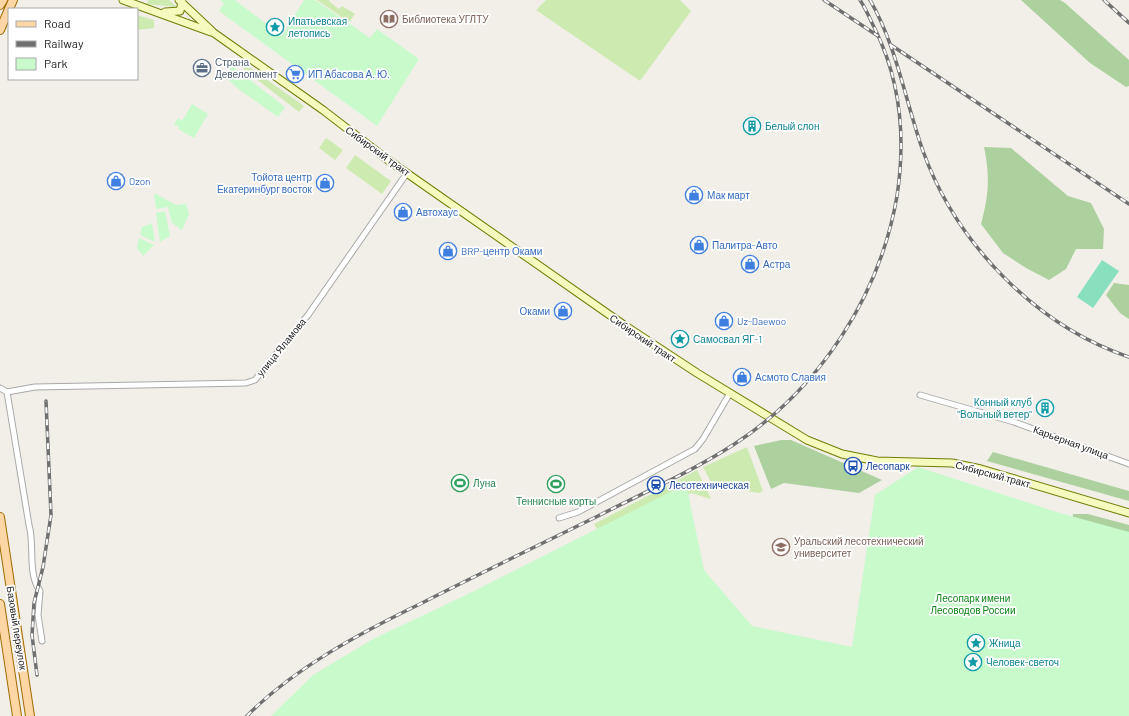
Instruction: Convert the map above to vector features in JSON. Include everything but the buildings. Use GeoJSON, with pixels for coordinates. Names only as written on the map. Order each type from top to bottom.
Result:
{"type":"FeatureCollection","features":[{"type":"Feature","properties":{"kind":"main road"},"geometry":{"type":"LineString","coordinates":[[0,5],[3,0]]}},
{"type":"Feature","properties":{"kind":"main road","name":"Сибирский тракт"},"geometry":{"type":"LineString","coordinates":[[123,0],[214,33]]}},
{"type":"Feature","properties":{"kind":"main road"},"geometry":{"type":"LineString","coordinates":[[130,3],[140,0]]}},
{"type":"Feature","properties":{"kind":"main road"},"geometry":{"type":"LineString","coordinates":[[159,12],[180,11],[181,1]]}},
{"type":"Feature","properties":{"kind":"main road","name":"Сибирский тракт"},"geometry":{"type":"LineString","coordinates":[[181,1],[214,33],[323,110],[406,173],[624,325],[697,373],[807,440],[842,454],[877,461],[927,462],[967,466],[1129,513]]}},
{"type":"Feature","properties":{"kind":"main road"},"geometry":{"type":"LineString","coordinates":[[0,30],[8,11]]}},
{"type":"Feature","properties":{"kind":"main road","name":"Базовый переулок"},"geometry":{"type":"LineString","coordinates":[[0,517],[30,716]]}},
{"type":"Feature","properties":{"kind":"main road","name":"Базовый переулок"},"geometry":{"type":"LineString","coordinates":[[0,604],[17,716]]}},
{"type":"Feature","properties":{"kind":"street","name":"улица Яламова"},"geometry":{"type":"LineString","coordinates":[[7,392],[35,387],[246,383],[255,380],[308,315],[406,173]]}},
{"type":"Feature","properties":{"kind":"street"},"geometry":{"type":"LineString","coordinates":[[0,388],[7,392],[28,525],[32,536],[33,570],[37,587],[40,591],[38,615],[42,641]]}},
{"type":"Feature","properties":{"kind":"street"},"geometry":{"type":"LineString","coordinates":[[559,518],[578,512],[695,449],[730,393]]}},
{"type":"Feature","properties":{"kind":"street","name":"Карьерная улица"},"geometry":{"type":"LineString","coordinates":[[920,395],[1014,422],[1129,464]]}},
{"type":"Feature","properties":{"kind":"green space"},"geometry":{"type":"Polygon","coordinates":[[[149,0],[169,0],[177,7],[146,4],[149,0]]]}},
{"type":"Feature","properties":{"kind":"green space"},"geometry":{"type":"Polygon","coordinates":[[[220,0],[235,0],[282,36],[304,0],[315,0],[370,38],[377,29],[419,59],[377,126],[219,11],[224,3],[220,0]]]}},
{"type":"Feature","properties":{"kind":"green space"},"geometry":{"type":"Polygon","coordinates":[[[317,0],[329,0],[339,9],[342,6],[355,14],[349,22],[317,0]]]}},
{"type":"Feature","properties":{"kind":"green space"},"geometry":{"type":"Polygon","coordinates":[[[546,0],[680,0],[691,11],[640,81],[536,10],[546,0]]]}},
{"type":"Feature","properties":{"kind":"green space"},"geometry":{"type":"Polygon","coordinates":[[[1021,0],[1060,0],[1065,3],[1129,60],[1129,86],[1126,87],[1090,63],[1021,0]]]}},
{"type":"Feature","properties":{"kind":"green space"},"geometry":{"type":"Polygon","coordinates":[[[138,15],[154,20],[154,28],[138,30],[138,15]]]}},
{"type":"Feature","properties":{"kind":"green space"},"geometry":{"type":"Polygon","coordinates":[[[239,59],[304,106],[299,112],[237,64],[236,61],[239,59]]]}},
{"type":"Feature","properties":{"kind":"green space"},"geometry":{"type":"Polygon","coordinates":[[[232,66],[285,107],[278,117],[237,88],[225,76],[232,66]]]}},
{"type":"Feature","properties":{"kind":"green space"},"geometry":{"type":"Polygon","coordinates":[[[192,104],[208,114],[194,138],[178,129],[179,127],[174,124],[178,118],[182,121],[192,104]]]}},
{"type":"Feature","properties":{"kind":"green space"},"geometry":{"type":"Polygon","coordinates":[[[326,138],[343,150],[335,160],[319,148],[326,138]]]}},
{"type":"Feature","properties":{"kind":"green space"},"geometry":{"type":"Polygon","coordinates":[[[984,147],[1011,148],[1068,196],[1091,203],[1104,229],[1103,249],[1076,249],[1066,269],[1049,280],[1026,268],[1003,253],[981,224],[986,204],[988,186],[984,147]]]}},
{"type":"Feature","properties":{"kind":"green space"},"geometry":{"type":"Polygon","coordinates":[[[355,155],[391,181],[382,194],[346,168],[355,155]]]}},
{"type":"Feature","properties":{"kind":"green space"},"geometry":{"type":"Polygon","coordinates":[[[154,193],[176,205],[186,204],[189,214],[182,230],[172,223],[168,207],[156,209],[154,193]]]}},
{"type":"Feature","properties":{"kind":"green space"},"geometry":{"type":"Polygon","coordinates":[[[165,211],[170,236],[160,242],[156,213],[165,211]]]}},
{"type":"Feature","properties":{"kind":"green space"},"geometry":{"type":"Polygon","coordinates":[[[152,223],[155,242],[140,235],[142,227],[152,223]]]}},
{"type":"Feature","properties":{"kind":"green space"},"geometry":{"type":"Polygon","coordinates":[[[139,238],[154,245],[143,256],[137,248],[139,238]]]}},
{"type":"Feature","properties":{"kind":"green space"},"geometry":{"type":"Polygon","coordinates":[[[1102,260],[1119,271],[1093,308],[1077,297],[1102,260]]]}},
{"type":"Feature","properties":{"kind":"green space"},"geometry":{"type":"Polygon","coordinates":[[[1114,283],[1129,285],[1129,319],[1120,313],[1106,295],[1114,283]]]}},
{"type":"Feature","properties":{"kind":"green space"},"geometry":{"type":"Polygon","coordinates":[[[781,440],[791,440],[882,480],[859,493],[784,483],[771,489],[754,446],[781,440]]]}},
{"type":"Feature","properties":{"kind":"green space"},"geometry":{"type":"Polygon","coordinates":[[[747,447],[763,491],[759,493],[713,486],[703,467],[747,447]]]}},
{"type":"Feature","properties":{"kind":"green space"},"geometry":{"type":"Polygon","coordinates":[[[993,452],[1129,491],[1129,501],[987,461],[993,452]]]}},
{"type":"Feature","properties":{"kind":"green space","name":"Лесопарк имени Лесоводов России"},"geometry":{"type":"Polygon","coordinates":[[[918,467],[1060,513],[1129,532],[1129,716],[271,716],[313,675],[373,639],[466,595],[686,484],[704,570],[752,626],[852,647],[875,495],[918,467]]]}},
{"type":"Feature","properties":{"kind":"green space"},"geometry":{"type":"Polygon","coordinates":[[[697,470],[711,499],[691,493],[598,531],[594,524],[697,470]]]}},
{"type":"Feature","properties":{"kind":"green space"},"geometry":{"type":"Polygon","coordinates":[[[1073,514],[1088,514],[1129,525],[1129,564],[1070,541],[1073,514]]]}},
{"type":"Feature","properties":{"kind":"railway"},"geometry":{"type":"LineString","coordinates":[[824,0],[878,36]]}},
{"type":"Feature","properties":{"kind":"railway"},"geometry":{"type":"LineString","coordinates":[[247,716],[286,682],[307,667],[376,626],[668,482],[717,455],[764,423],[793,397],[818,368],[841,337],[860,304],[876,269],[889,233],[900,174],[901,131],[896,90],[884,49],[860,0]]}},
{"type":"Feature","properties":{"kind":"railway"},"geometry":{"type":"LineString","coordinates":[[870,0],[894,55],[923,151],[938,185],[956,218],[978,248],[1004,277],[1032,302],[1062,325],[1095,343],[1129,357]]}},
{"type":"Feature","properties":{"kind":"railway"},"geometry":{"type":"LineString","coordinates":[[1104,0],[1129,23]]}},
{"type":"Feature","properties":{"kind":"railway"},"geometry":{"type":"LineString","coordinates":[[891,45],[1129,204]]}},
{"type":"Feature","properties":{"kind":"railway"},"geometry":{"type":"LineString","coordinates":[[37,675],[32,635],[34,603],[43,567],[51,515],[46,401]]}},
{"type":"Feature","properties":{"kind":"place","name":"Библиотека УГЛТУ"},"geometry":{"type":"Point","coordinates":[389,19]}},
{"type":"Feature","properties":{"kind":"place","name":"Ипатьевская летопись"},"geometry":{"type":"Point","coordinates":[275,27]}},
{"type":"Feature","properties":{"kind":"place","name":"Страна Девелопмент"},"geometry":{"type":"Point","coordinates":[202,68]}},
{"type":"Feature","properties":{"kind":"place","name":"ИП Абасова А. Ю."},"geometry":{"type":"Point","coordinates":[295,74]}},
{"type":"Feature","properties":{"kind":"place","name":"Белый слон"},"geometry":{"type":"Point","coordinates":[752,126]}},
{"type":"Feature","properties":{"kind":"place","name":"Ozon"},"geometry":{"type":"Point","coordinates":[116,181]}},
{"type":"Feature","properties":{"kind":"place","name":"Тойота центр Екатеринбург восток"},"geometry":{"type":"Point","coordinates":[325,183]}},
{"type":"Feature","properties":{"kind":"place","name":"Мак март"},"geometry":{"type":"Point","coordinates":[694,195]}},
{"type":"Feature","properties":{"kind":"place","name":"Автохаус"},"geometry":{"type":"Point","coordinates":[403,212]}},
{"type":"Feature","properties":{"kind":"place","name":"Палитра-Авто"},"geometry":{"type":"Point","coordinates":[699,245]}},
{"type":"Feature","properties":{"kind":"place","name":"BRP-центр Оками"},"geometry":{"type":"Point","coordinates":[448,251]}},
{"type":"Feature","properties":{"kind":"place","name":"Астра"},"geometry":{"type":"Point","coordinates":[750,264]}},
{"type":"Feature","properties":{"kind":"place","name":"Оками"},"geometry":{"type":"Point","coordinates":[563,311]}},
{"type":"Feature","properties":{"kind":"place","name":"Uz-Daewoo"},"geometry":{"type":"Point","coordinates":[724,321]}},
{"type":"Feature","properties":{"kind":"place","name":"Самосвал ЯГ-1"},"geometry":{"type":"Point","coordinates":[680,339]}},
{"type":"Feature","properties":{"kind":"place","name":"Асмото Славия"},"geometry":{"type":"Point","coordinates":[742,377]}},
{"type":"Feature","properties":{"kind":"place","name":"Конный клуб \"Вольный ветер\""},"geometry":{"type":"Point","coordinates":[1045,408]}},
{"type":"Feature","properties":{"kind":"place","name":"Лесопарк"},"geometry":{"type":"Point","coordinates":[853,466]}},
{"type":"Feature","properties":{"kind":"place","name":"Луна"},"geometry":{"type":"Point","coordinates":[460,483]}},
{"type":"Feature","properties":{"kind":"place","name":"Теннисные корты"},"geometry":{"type":"Point","coordinates":[556,484]}},
{"type":"Feature","properties":{"kind":"place","name":"Лесотехническая"},"geometry":{"type":"Point","coordinates":[656,485]}},
{"type":"Feature","properties":{"kind":"place","name":"Уральский лесотехнический университет"},"geometry":{"type":"Point","coordinates":[781,547]}},
{"type":"Feature","properties":{"kind":"place","name":"Жница"},"geometry":{"type":"Point","coordinates":[976,643]}},
{"type":"Feature","properties":{"kind":"place","name":"Человек-светоч"},"geometry":{"type":"Point","coordinates":[973,662]}}]}
